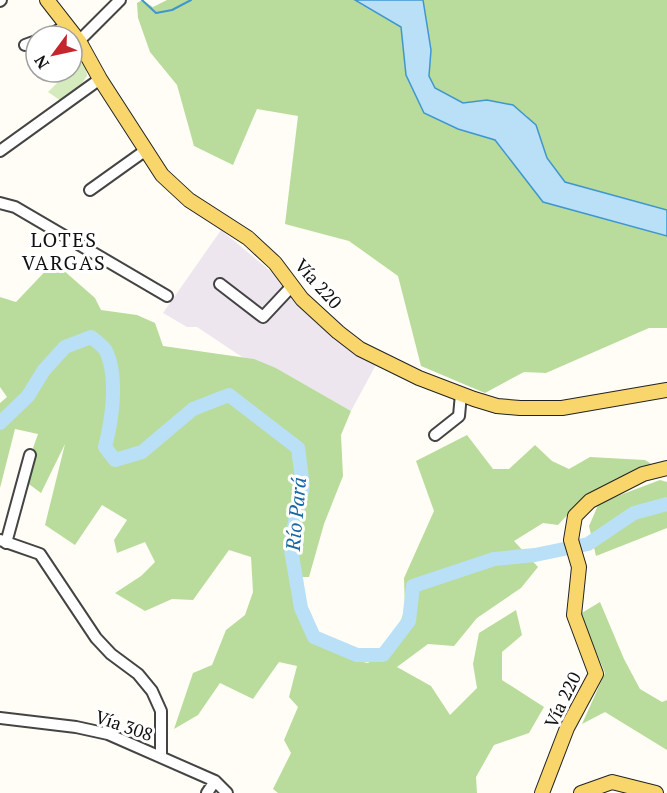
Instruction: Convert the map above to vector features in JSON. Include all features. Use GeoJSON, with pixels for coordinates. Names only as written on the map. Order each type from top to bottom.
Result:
{"type":"FeatureCollection","features":[{"type":"Feature","properties":{"kind":"main road","name":"Vía 220"},"geometry":{"type":"LineString","coordinates":[[47,0],[67,24]]}},
{"type":"Feature","properties":{"kind":"main road","name":"Vía 220"},"geometry":{"type":"LineString","coordinates":[[84,50],[100,79],[173,188],[248,238],[275,263],[292,286],[338,332],[360,349],[461,394],[497,406],[562,408],[667,390]]}},
{"type":"Feature","properties":{"kind":"main road","name":"Vía 220"},"geometry":{"type":"LineString","coordinates":[[542,793],[567,728],[596,674],[574,615],[579,567],[571,540],[575,516],[590,501],[643,474],[667,468]]}},
{"type":"Feature","properties":{"kind":"main road"},"geometry":{"type":"LineString","coordinates":[[581,793],[612,782],[656,793]]}},
{"type":"Feature","properties":{"kind":"street"},"geometry":{"type":"LineString","coordinates":[[84,36],[120,0]]}},
{"type":"Feature","properties":{"kind":"street"},"geometry":{"type":"LineString","coordinates":[[0,152],[100,79]]}},
{"type":"Feature","properties":{"kind":"street"},"geometry":{"type":"LineString","coordinates":[[90,190],[146,150]]}},
{"type":"Feature","properties":{"kind":"street"},"geometry":{"type":"LineString","coordinates":[[0,203],[15,207],[167,296]]}},
{"type":"Feature","properties":{"kind":"street"},"geometry":{"type":"LineString","coordinates":[[220,284],[263,317],[292,286]]}},
{"type":"Feature","properties":{"kind":"street"},"geometry":{"type":"LineString","coordinates":[[435,435],[459,416],[461,394]]}},
{"type":"Feature","properties":{"kind":"street"},"geometry":{"type":"LineString","coordinates":[[30,455],[3,541],[40,554],[96,638],[111,654],[138,674],[152,691],[161,711],[161,756]]}},
{"type":"Feature","properties":{"kind":"street","name":"Vía 308"},"geometry":{"type":"LineString","coordinates":[[0,718],[108,734],[215,781],[226,793]]}},
{"type":"Feature","properties":{"kind":"street"},"geometry":{"type":"LineString","coordinates":[[207,793],[215,781]]}},
{"type":"Feature","properties":{"kind":"shaded area"},"geometry":{"type":"Polygon","coordinates":[[[221,230],[280,279],[289,295],[311,314],[377,363],[351,411],[276,368],[242,357],[197,327],[187,327],[163,313],[221,230]]]}},
{"type":"Feature","properties":{"kind":"green space"},"geometry":{"type":"Polygon","coordinates":[[[142,0],[153,7],[167,0],[355,0],[401,27],[406,75],[458,129],[495,140],[544,202],[667,236],[667,328],[649,328],[546,373],[524,372],[485,393],[421,366],[398,276],[349,241],[285,224],[298,116],[257,109],[233,165],[194,146],[177,85],[150,52],[138,18],[137,3],[142,0]]]}},
{"type":"Feature","properties":{"kind":"green space"},"geometry":{"type":"Polygon","coordinates":[[[423,0],[667,0],[667,210],[565,182],[547,158],[527,116],[513,105],[487,100],[463,103],[435,88],[429,76],[431,50],[423,0]]]}},
{"type":"Feature","properties":{"kind":"green space"},"geometry":{"type":"Polygon","coordinates":[[[84,55],[87,76],[84,80],[84,55]]]}},
{"type":"Feature","properties":{"kind":"green space"},"geometry":{"type":"Polygon","coordinates":[[[56,84],[81,84],[61,101],[48,92],[56,84]]]}},
{"type":"Feature","properties":{"kind":"green space"},"geometry":{"type":"Polygon","coordinates":[[[54,262],[95,298],[101,310],[137,315],[155,323],[163,346],[254,359],[276,368],[351,411],[341,435],[343,476],[324,524],[309,577],[291,577],[303,606],[318,632],[338,652],[352,659],[368,663],[383,650],[405,609],[404,578],[434,511],[416,461],[467,435],[493,469],[509,469],[535,445],[552,461],[569,469],[590,457],[645,460],[656,467],[602,488],[580,503],[558,525],[543,523],[514,541],[538,567],[521,588],[477,618],[454,646],[428,644],[397,667],[431,686],[450,715],[477,688],[473,664],[479,633],[516,610],[522,635],[502,652],[502,680],[544,707],[529,733],[494,745],[476,777],[477,793],[278,793],[273,789],[291,753],[284,740],[298,707],[289,697],[297,666],[279,662],[253,699],[220,683],[198,715],[174,729],[193,673],[212,665],[226,630],[245,615],[253,592],[251,557],[229,550],[193,600],[172,599],[145,611],[115,593],[141,576],[155,562],[145,542],[117,553],[114,540],[127,520],[102,505],[75,545],[45,525],[65,444],[41,493],[22,479],[38,434],[15,429],[0,488],[0,403],[7,397],[0,387],[0,297],[16,302],[54,262]]]}},
{"type":"Feature","properties":{"kind":"green space"},"geometry":{"type":"Polygon","coordinates":[[[660,480],[667,482],[667,528],[596,556],[589,526],[599,503],[660,480]]]}},
{"type":"Feature","properties":{"kind":"green space"},"geometry":{"type":"Polygon","coordinates":[[[600,602],[624,659],[640,689],[662,702],[667,700],[667,750],[605,712],[582,724],[605,673],[580,614],[600,602]]]}},
{"type":"Feature","properties":{"kind":"water"},"geometry":{"type":"Polygon","coordinates":[[[355,0],[423,0],[431,50],[429,76],[435,88],[463,103],[487,100],[513,105],[536,125],[547,158],[565,182],[667,210],[667,236],[543,202],[495,140],[458,129],[424,113],[406,75],[401,27],[355,0]]]}},
{"type":"Feature","properties":{"kind":"waterway"},"geometry":{"type":"LineString","coordinates":[[142,0],[156,13],[172,10],[191,0]]}},
{"type":"Feature","properties":{"kind":"waterway","name":"Río Pará"},"geometry":{"type":"LineString","coordinates":[[0,423],[28,396],[44,370],[65,347],[91,337],[107,353],[110,364],[113,400],[105,447],[115,460],[142,452],[193,409],[229,395],[298,448],[303,486],[290,544],[301,608],[314,637],[357,655],[383,655],[409,621],[413,586],[494,559],[535,555],[588,544],[634,513],[667,504]]}},
{"type":"Feature","properties":{"kind":"district","name":"LOTES VARGAS"},"geometry":{"type":"Point","coordinates":[64,252]}}]}
